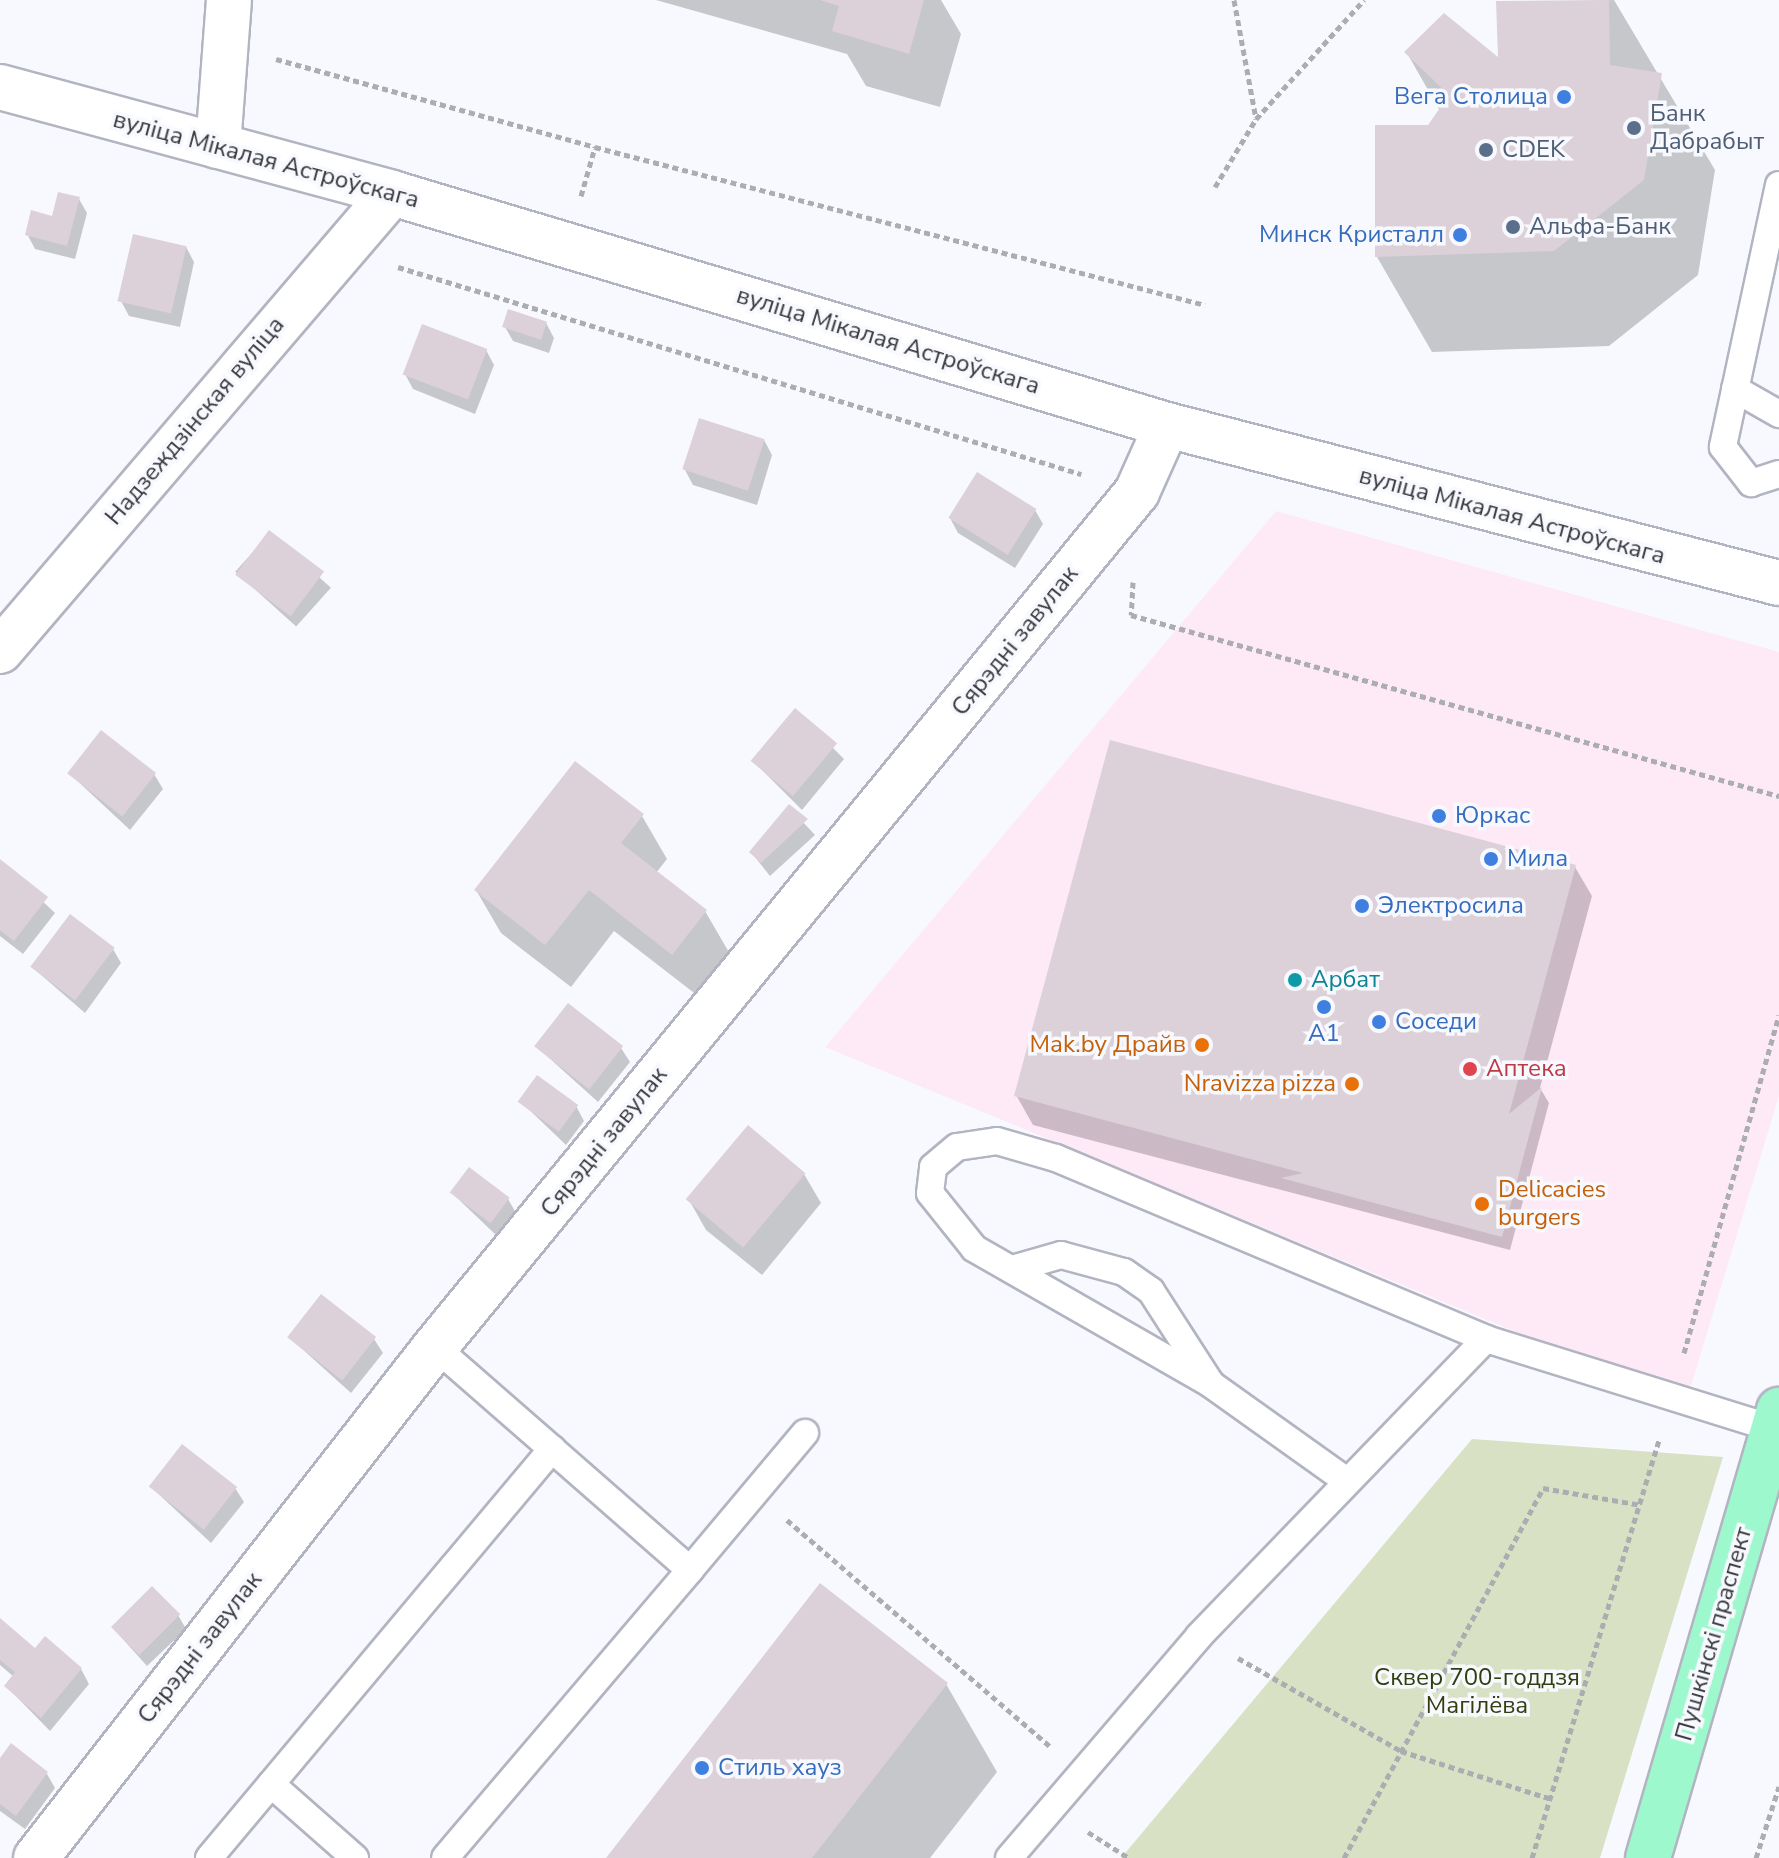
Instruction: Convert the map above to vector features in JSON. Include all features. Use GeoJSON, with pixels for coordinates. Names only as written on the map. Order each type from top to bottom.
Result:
{"type":"FeatureCollection","features":[{"type":"Feature","properties":{"kind":"main road","name":"Пушкінскі праспект"},"geometry":{"type":"LineString","coordinates":[[1648,1858],[1777,1423]]}},
{"type":"Feature","properties":{"kind":"street"},"geometry":{"type":"LineString","coordinates":[[218,146],[229,0]]}},
{"type":"Feature","properties":{"kind":"street","name":"вуліца Мікалая Астроўскага"},"geometry":{"type":"LineString","coordinates":[[0,87],[392,193],[1167,425],[1779,583]]}},
{"type":"Feature","properties":{"kind":"street","name":"Надзеждзінская вуліца"},"geometry":{"type":"LineString","coordinates":[[0,651],[392,193]]}},
{"type":"Feature","properties":{"kind":"street","name":"Сярэдні завулак"},"geometry":{"type":"LineString","coordinates":[[36,1858],[435,1347],[1137,492],[1167,425]]}},
{"type":"Feature","properties":{"kind":"lane"},"geometry":{"type":"LineString","coordinates":[[1779,185],[1723,447],[1751,483],[1779,474]]}},
{"type":"Feature","properties":{"kind":"lane"},"geometry":{"type":"LineString","coordinates":[[1735,389],[1779,414]]}},
{"type":"Feature","properties":{"kind":"lane"},"geometry":{"type":"LineString","coordinates":[[1344,1479],[1211,1384],[974,1248],[930,1193],[933,1167],[957,1147],[997,1141],[1056,1158],[1486,1339],[1777,1423]]}},
{"type":"Feature","properties":{"kind":"lane"},"geometry":{"type":"LineString","coordinates":[[1012,1269],[1061,1255],[1124,1272],[1151,1291],[1211,1384]]}},
{"type":"Feature","properties":{"kind":"lane"},"geometry":{"type":"LineString","coordinates":[[1009,1858],[1199,1636],[1344,1479],[1486,1339]]}},
{"type":"Feature","properties":{"kind":"lane"},"geometry":{"type":"LineString","coordinates":[[435,1347],[690,1570]]}},
{"type":"Feature","properties":{"kind":"lane"},"geometry":{"type":"LineString","coordinates":[[445,1858],[805,1433]]}},
{"type":"Feature","properties":{"kind":"lane"},"geometry":{"type":"LineString","coordinates":[[209,1858],[552,1449]]}},
{"type":"Feature","properties":{"kind":"lane"},"geometry":{"type":"LineString","coordinates":[[271,1784],[355,1858]]}},
{"type":"Feature","properties":{"kind":"path"},"geometry":{"type":"LineString","coordinates":[[1234,0],[1256,119]]}},
{"type":"Feature","properties":{"kind":"path"},"geometry":{"type":"LineString","coordinates":[[1215,187],[1256,119],[1364,0]]}},
{"type":"Feature","properties":{"kind":"path"},"geometry":{"type":"LineString","coordinates":[[226,46],[595,147],[1205,305]]}},
{"type":"Feature","properties":{"kind":"path"},"geometry":{"type":"LineString","coordinates":[[546,311],[568,246],[595,147]]}},
{"type":"Feature","properties":{"kind":"path"},"geometry":{"type":"LineString","coordinates":[[1344,1858],[1543,1488],[1641,1505]]}},
{"type":"Feature","properties":{"kind":"path"},"geometry":{"type":"LineString","coordinates":[[755,1493],[1081,1772]]}},
{"type":"Feature","properties":{"kind":"path"},"geometry":{"type":"LineString","coordinates":[[1199,1636],[1401,1751],[1551,1799]]}},
{"type":"Feature","properties":{"kind":"path"},"geometry":{"type":"LineString","coordinates":[[1756,1858],[1779,1787]]}},
{"type":"Feature","properties":{"kind":"shaded area"},"geometry":{"type":"Polygon","coordinates":[[[1276,511],[1779,652],[1779,1096],[1686,1402],[825,1047],[1276,511]]]}},
{"type":"Feature","properties":{"kind":"green space","name":"Сквер 700-годдзя Магілёва"},"geometry":{"type":"Polygon","coordinates":[[[1472,1439],[1723,1457],[1600,1858],[1121,1858],[1472,1439]]]}},
{"type":"Feature","properties":{"kind":"building"},"geometry":{"type":"Polygon","coordinates":[[[820,0],[924,0],[909,54],[832,31],[839,6],[820,0]]]}},
{"type":"Feature","properties":{"kind":"building"},"geometry":{"type":"Polygon","coordinates":[[[1609,0],[1610,65],[1662,73],[1644,180],[1554,251],[1375,257],[1375,125],[1428,125],[1449,95],[1404,52],[1444,13],[1498,57],[1496,1],[1609,0]]]}},
{"type":"Feature","properties":{"kind":"building"},"geometry":{"type":"Polygon","coordinates":[[[58,192],[80,197],[67,246],[25,235],[31,210],[52,216],[58,192]]]}},
{"type":"Feature","properties":{"kind":"building"},"geometry":{"type":"Polygon","coordinates":[[[133,234],[187,246],[171,314],[117,301],[133,234]]]}},
{"type":"Feature","properties":{"kind":"building"},"geometry":{"type":"Polygon","coordinates":[[[508,309],[547,322],[541,340],[502,327],[508,309]]]}},
{"type":"Feature","properties":{"kind":"building"},"geometry":{"type":"Polygon","coordinates":[[[422,324],[487,349],[468,399],[403,374],[422,324]]]}},
{"type":"Feature","properties":{"kind":"building"},"geometry":{"type":"Polygon","coordinates":[[[699,418],[765,439],[748,491],[682,469],[699,418]]]}},
{"type":"Feature","properties":{"kind":"building"},"geometry":{"type":"Polygon","coordinates":[[[977,472],[1036,509],[1008,555],[948,518],[977,472]]]}},
{"type":"Feature","properties":{"kind":"building"},"geometry":{"type":"Polygon","coordinates":[[[269,530],[324,572],[290,616],[235,575],[269,530]]]}},
{"type":"Feature","properties":{"kind":"building"},"geometry":{"type":"Polygon","coordinates":[[[795,708],[837,743],[793,796],[751,761],[795,708]]]}},
{"type":"Feature","properties":{"kind":"building"},"geometry":{"type":"Polygon","coordinates":[[[101,730],[156,773],[122,816],[67,773],[101,730]]]}},
{"type":"Feature","properties":{"kind":"building","name":"Арбат"},"geometry":{"type":"Polygon","coordinates":[[[1110,740],[1576,865],[1509,1114],[1542,1087],[1502,1237],[1281,1178],[1303,1173],[1014,1096],[1110,740]]]}},
{"type":"Feature","properties":{"kind":"building"},"geometry":{"type":"Polygon","coordinates":[[[575,761],[644,814],[621,843],[707,910],[672,955],[589,890],[545,945],[474,890],[575,761]]]}},
{"type":"Feature","properties":{"kind":"building"},"geometry":{"type":"Polygon","coordinates":[[[789,804],[808,819],[761,863],[749,852],[789,804]]]}},
{"type":"Feature","properties":{"kind":"building"},"geometry":{"type":"Polygon","coordinates":[[[0,859],[48,897],[14,941],[0,930],[0,859]]]}},
{"type":"Feature","properties":{"kind":"building"},"geometry":{"type":"Polygon","coordinates":[[[70,914],[115,948],[75,1000],[30,967],[70,914]]]}},
{"type":"Feature","properties":{"kind":"building"},"geometry":{"type":"Polygon","coordinates":[[[568,1003],[623,1046],[589,1089],[534,1046],[568,1003]]]}},
{"type":"Feature","properties":{"kind":"building"},"geometry":{"type":"Polygon","coordinates":[[[537,1075],[578,1105],[559,1132],[518,1102],[537,1075]]]}},
{"type":"Feature","properties":{"kind":"building"},"geometry":{"type":"Polygon","coordinates":[[[748,1125],[805,1173],[743,1248],[686,1199],[748,1125]]]}},
{"type":"Feature","properties":{"kind":"building"},"geometry":{"type":"Polygon","coordinates":[[[469,1167],[510,1198],[490,1223],[450,1193],[469,1167]]]}},
{"type":"Feature","properties":{"kind":"building"},"geometry":{"type":"Polygon","coordinates":[[[321,1294],[376,1337],[342,1380],[287,1337],[321,1294]]]}},
{"type":"Feature","properties":{"kind":"building"},"geometry":{"type":"Polygon","coordinates":[[[182,1444],[237,1487],[204,1530],[149,1487],[182,1444]]]}},
{"type":"Feature","properties":{"kind":"building"},"geometry":{"type":"Polygon","coordinates":[[[820,1583],[948,1683],[812,1858],[606,1858],[820,1583]]]}},
{"type":"Feature","properties":{"kind":"building"},"geometry":{"type":"Polygon","coordinates":[[[152,1586],[180,1614],[139,1655],[111,1627],[152,1586]]]}},
{"type":"Feature","properties":{"kind":"building"},"geometry":{"type":"Polygon","coordinates":[[[0,1618],[35,1648],[45,1636],[82,1668],[41,1718],[4,1686],[15,1672],[0,1660],[0,1618]]]}},
{"type":"Feature","properties":{"kind":"building"},"geometry":{"type":"Polygon","coordinates":[[[11,1743],[48,1772],[16,1816],[0,1804],[0,1758],[11,1743]]]}},
{"type":"Feature","properties":{"kind":"place","name":"Вега Столица"},"geometry":{"type":"Point","coordinates":[1564,97]}},
{"type":"Feature","properties":{"kind":"place","name":"Банк Дабрабыт"},"geometry":{"type":"Point","coordinates":[1634,128]}},
{"type":"Feature","properties":{"kind":"place","name":"CDEK"},"geometry":{"type":"Point","coordinates":[1486,150]}},
{"type":"Feature","properties":{"kind":"place","name":"Альфа-Банк"},"geometry":{"type":"Point","coordinates":[1513,227]}},
{"type":"Feature","properties":{"kind":"place","name":"Минск Кристалл"},"geometry":{"type":"Point","coordinates":[1460,235]}},
{"type":"Feature","properties":{"kind":"place","name":"Юркас"},"geometry":{"type":"Point","coordinates":[1439,816]}},
{"type":"Feature","properties":{"kind":"place","name":"Мила"},"geometry":{"type":"Point","coordinates":[1491,859]}},
{"type":"Feature","properties":{"kind":"place","name":"Электросила"},"geometry":{"type":"Point","coordinates":[1362,906]}},
{"type":"Feature","properties":{"kind":"place","name":"Арбат"},"geometry":{"type":"Point","coordinates":[1295,980]}},
{"type":"Feature","properties":{"kind":"place","name":"A1"},"geometry":{"type":"Point","coordinates":[1324,1007]}},
{"type":"Feature","properties":{"kind":"place","name":"Соседи"},"geometry":{"type":"Point","coordinates":[1379,1022]}},
{"type":"Feature","properties":{"kind":"place","name":"Маk.by Драйв"},"geometry":{"type":"Point","coordinates":[1202,1045]}},
{"type":"Feature","properties":{"kind":"place","name":"Аптека"},"geometry":{"type":"Point","coordinates":[1470,1069]}},
{"type":"Feature","properties":{"kind":"place","name":"Nravizza pizza"},"geometry":{"type":"Point","coordinates":[1352,1084]}},
{"type":"Feature","properties":{"kind":"place","name":"Delicacies burgers"},"geometry":{"type":"Point","coordinates":[1482,1204]}},
{"type":"Feature","properties":{"kind":"place","name":"Стиль хауз"},"geometry":{"type":"Point","coordinates":[702,1768]}}]}
